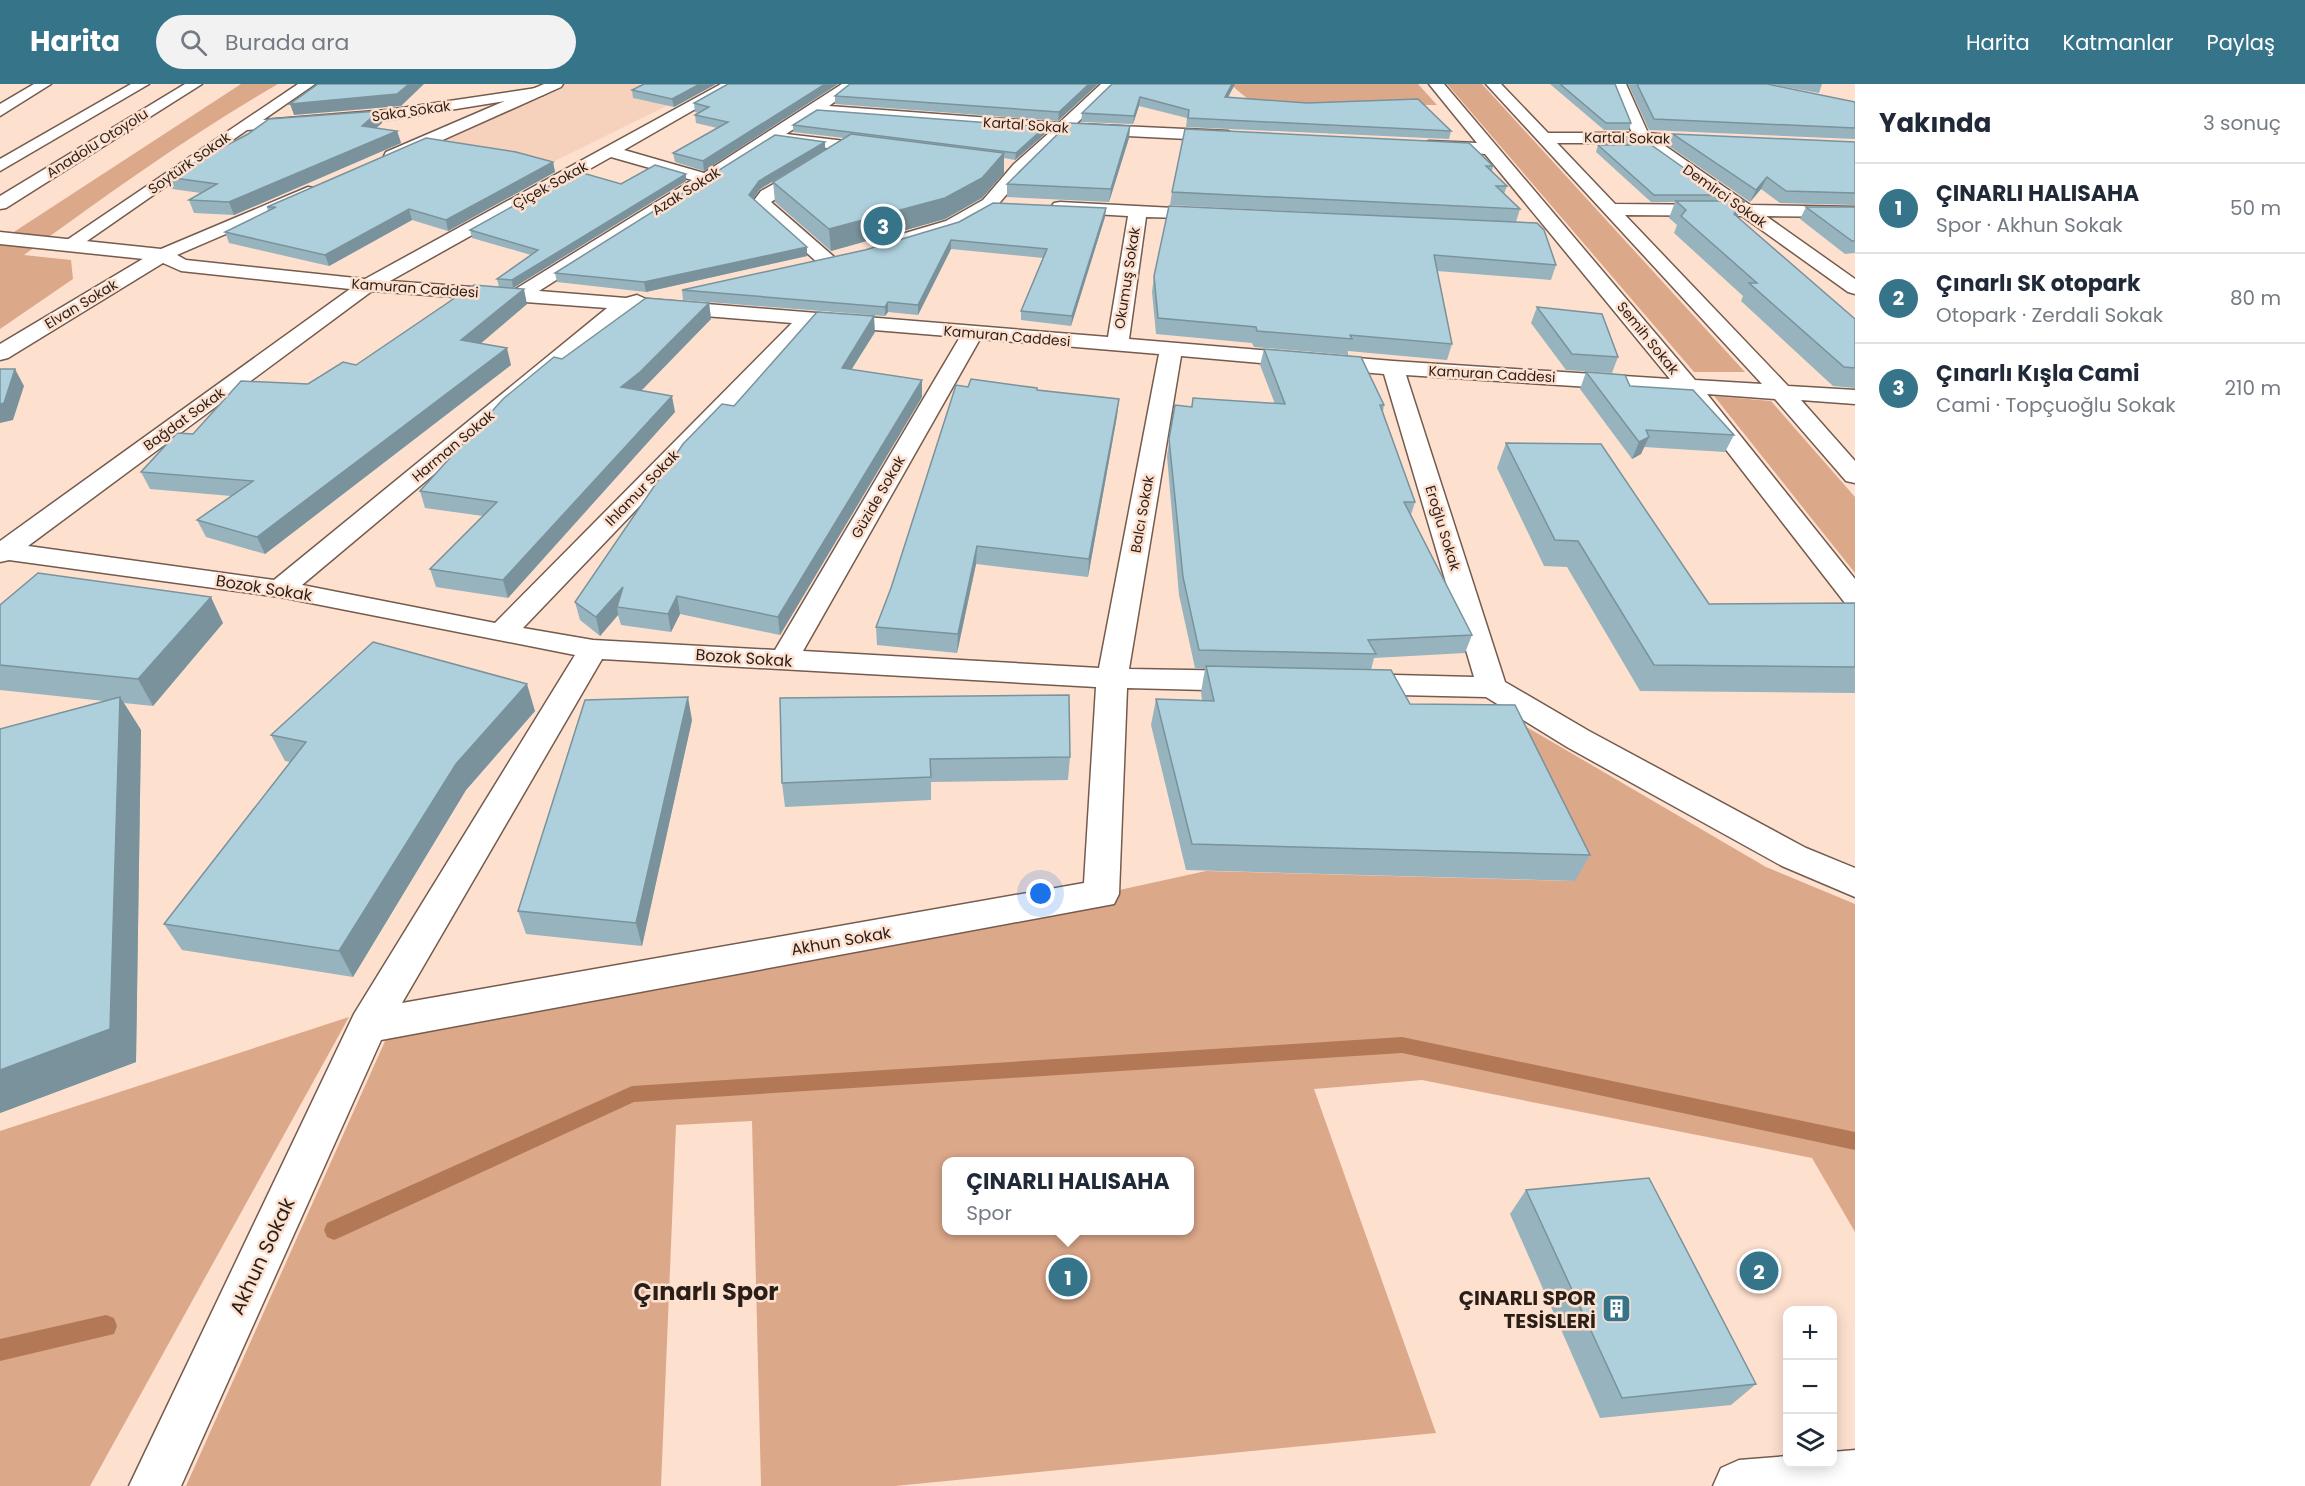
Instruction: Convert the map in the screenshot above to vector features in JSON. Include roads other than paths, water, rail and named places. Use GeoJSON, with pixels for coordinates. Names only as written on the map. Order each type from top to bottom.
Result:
{"type":"FeatureCollection","features":[{"type":"Feature","properties":{"kind":"main road"},"geometry":{"type":"LineString","coordinates":[[1,111],[44,84]]}},
{"type":"Feature","properties":{"kind":"main road","name":"Anadolu Otoyolu"},"geometry":{"type":"LineString","coordinates":[[0,166],[142,84]]}},
{"type":"Feature","properties":{"kind":"main road","name":"Anadolu Otoyolu"},"geometry":{"type":"LineString","coordinates":[[0,204],[195,84]]}},
{"type":"Feature","properties":{"kind":"main road","name":"Soytürk Sokak"},"geometry":{"type":"LineString","coordinates":[[70,244],[308,84]]}},
{"type":"Feature","properties":{"kind":"main road","name":"Çiçek Sokak"},"geometry":{"type":"LineString","coordinates":[[368,285],[732,84]]}},
{"type":"Feature","properties":{"kind":"main road","name":"Azak Sokak"},"geometry":{"type":"LineString","coordinates":[[518,296],[852,84]]}},
{"type":"Feature","properties":{"kind":"main road"},"geometry":{"type":"LineString","coordinates":[[889,244],[952,225],[989,204],[1020,168],[1110,84]]}},
{"type":"Feature","properties":{"kind":"main road","name":"Semih Sokak"},"geometry":{"type":"LineString","coordinates":[[1436,84],[1688,386],[1855,597]]}},
{"type":"Feature","properties":{"kind":"main road"},"geometry":{"type":"LineString","coordinates":[[1493,84],[1782,393],[1855,476]]}},
{"type":"Feature","properties":{"kind":"main road"},"geometry":{"type":"LineString","coordinates":[[1619,84],[1642,137]]}},
{"type":"Feature","properties":{"kind":"main road"},"geometry":{"type":"LineString","coordinates":[[372,165],[550,87]]}},
{"type":"Feature","properties":{"kind":"main road","name":"Saka Sokak"},"geometry":{"type":"LineString","coordinates":[[243,126],[388,115],[550,87]]}},
{"type":"Feature","properties":{"kind":"main road","name":"Kartal Sokak"},"geometry":{"type":"LineString","coordinates":[[813,109],[1062,128],[1240,137]]}},
{"type":"Feature","properties":{"kind":"main road"},"geometry":{"type":"LineString","coordinates":[[771,136],[894,152]]}},
{"type":"Feature","properties":{"kind":"main road","name":"Demirci Sokak"},"geometry":{"type":"LineString","coordinates":[[1642,137],[1855,288]]}},
{"type":"Feature","properties":{"kind":"main road","name":"Kartal Sokak"},"geometry":{"type":"LineString","coordinates":[[1543,138],[1678,139]]}},
{"type":"Feature","properties":{"kind":"main road"},"geometry":{"type":"LineString","coordinates":[[826,260],[761,203],[767,195],[848,146]]}},
{"type":"Feature","properties":{"kind":"main road"},"geometry":{"type":"LineString","coordinates":[[1419,146],[1490,149]]}},
{"type":"Feature","properties":{"kind":"main road"},"geometry":{"type":"LineString","coordinates":[[611,152],[706,178]]}},
{"type":"Feature","properties":{"kind":"main road"},"geometry":{"type":"LineString","coordinates":[[998,165],[1020,168]]}},
{"type":"Feature","properties":{"kind":"main road","name":"Elvan Sokak"},"geometry":{"type":"LineString","coordinates":[[0,353],[163,255],[328,184]]}},
{"type":"Feature","properties":{"kind":"main road"},"geometry":{"type":"LineString","coordinates":[[989,204],[1012,205]]}},
{"type":"Feature","properties":{"kind":"main road"},"geometry":{"type":"LineString","coordinates":[[1046,206],[1232,216]]}},
{"type":"Feature","properties":{"kind":"main road"},"geometry":{"type":"LineString","coordinates":[[1611,209],[1855,212]]}},
{"type":"Feature","properties":{"kind":"main road","name":"Okumuş Sokak"},"geometry":{"type":"LineString","coordinates":[[1117,345],[1138,211]]}},
{"type":"Feature","properties":{"kind":"main road"},"geometry":{"type":"LineString","coordinates":[[1538,231],[1561,232]]}},
{"type":"Feature","properties":{"kind":"main road"},"geometry":{"type":"LineString","coordinates":[[0,238],[163,255]]}},
{"type":"Feature","properties":{"kind":"main road","name":"Kamuran Caddesi"},"geometry":{"type":"LineString","coordinates":[[163,255],[181,265],[368,285],[808,318],[1393,369],[1855,397]]}},
{"type":"Feature","properties":{"kind":"main road"},"geometry":{"type":"LineString","coordinates":[[803,265],[847,256]]}},
{"type":"Feature","properties":{"kind":"main road","name":"Bağdat Sokak"},"geometry":{"type":"LineString","coordinates":[[2,552],[368,285]]}},
{"type":"Feature","properties":{"kind":"main road"},"geometry":{"type":"LineString","coordinates":[[625,304],[691,289]]}},
{"type":"Feature","properties":{"kind":"main road","name":"Harman Sokak"},"geometry":{"type":"LineString","coordinates":[[280,589],[625,304]]}},
{"type":"Feature","properties":{"kind":"main road","name":"Ihlamur Sokak"},"geometry":{"type":"LineString","coordinates":[[501,633],[808,318]]}},
{"type":"Feature","properties":{"kind":"main road","name":"Güzide Sokak"},"geometry":{"type":"LineString","coordinates":[[783,661],[973,333]]}},
{"type":"Feature","properties":{"kind":"main road","name":"Balcı Sokak"},"geometry":{"type":"LineString","coordinates":[[1112,678],[1172,350]]}},
{"type":"Feature","properties":{"kind":"main road","name":"Eroğlu Sokak"},"geometry":{"type":"LineString","coordinates":[[1393,369],[1492,687]]}},
{"type":"Feature","properties":{"kind":"main road","name":"Bozok Sokak"},"geometry":{"type":"LineString","coordinates":[[2,552],[280,589],[593,649],[1112,678],[1278,682]]}},
{"type":"Feature","properties":{"kind":"main road","name":"Akhun Sokak"},"geometry":{"type":"LineString","coordinates":[[155,1486],[368,1026],[593,649]]}},
{"type":"Feature","properties":{"kind":"main road","name":"Akhun Sokak"},"geometry":{"type":"LineString","coordinates":[[368,1026],[1101,894],[1112,678]]}},
{"type":"Feature","properties":{"kind":"main road"},"geometry":{"type":"LineString","coordinates":[[1326,683],[1492,687],[1578,739],[1783,852],[1855,883]]}},
{"type":"Feature","properties":{"kind":"main road"},"geometry":{"type":"LineString","coordinates":[[1739,1486],[1855,1476]]}},
{"type":"Feature","properties":{"kind":"waterway"},"geometry":{"type":"LineString","coordinates":[[334,1230],[632,1094],[1402,1045],[1855,1141]]}},
{"type":"Feature","properties":{"kind":"waterway"},"geometry":{"type":"LineString","coordinates":[[0,1350],[106,1326]]}},
{"type":"Feature","properties":{"kind":"place","name":"Çınarlı Kışla Cami"},"geometry":{"type":"Point","coordinates":[883,226]}},
{"type":"Feature","properties":{"kind":"place","name":"Çınarlı SK otopark"},"geometry":{"type":"Point","coordinates":[1759,1271]}},
{"type":"Feature","properties":{"kind":"place","name":"ÇINARLI HALISAHA"},"geometry":{"type":"Point","coordinates":[1068,1277]}},
{"type":"Feature","properties":{"kind":"place","name":"ÇINARLI SPOR TESİSLERİ"},"geometry":{"type":"Point","coordinates":[1617,1309]}},
{"type":"Feature","properties":{"kind":"district","name":"Çınarlı Spor"},"geometry":{"type":"Point","coordinates":[706,1291]}}]}
